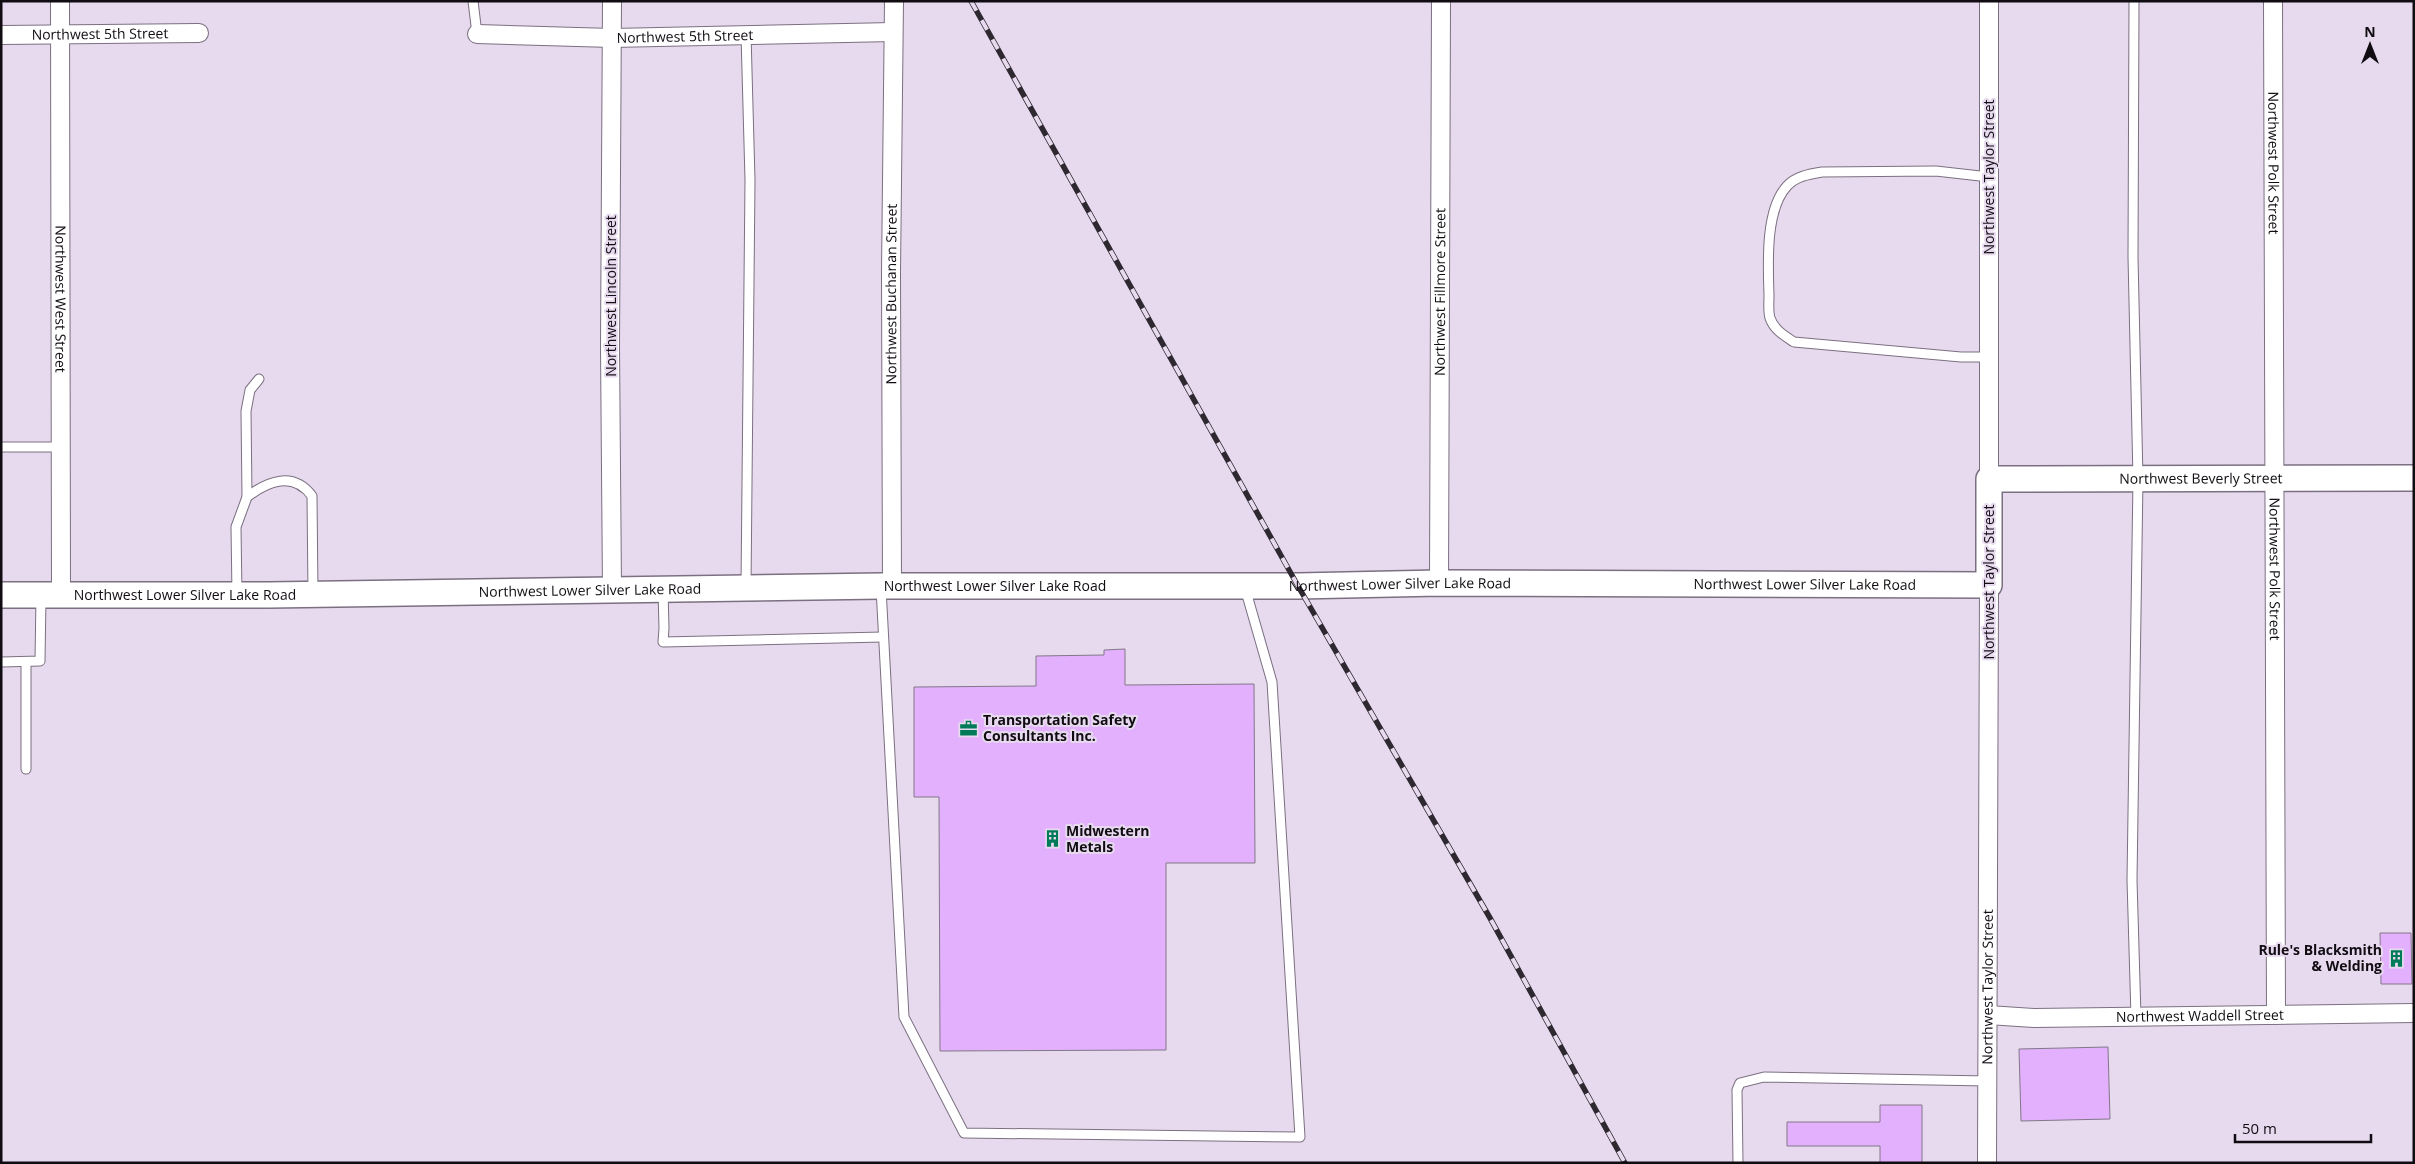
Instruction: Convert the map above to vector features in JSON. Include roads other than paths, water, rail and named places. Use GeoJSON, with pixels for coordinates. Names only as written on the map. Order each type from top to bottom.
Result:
{"type":"FeatureCollection","features":[{"type":"Feature","properties":{"kind":"street","name":"Northwest West Street"},"geometry":{"type":"LineString","coordinates":[[51,595],[61,447],[60,1]]}},
{"type":"Feature","properties":{"kind":"street","name":"Northwest Lincoln Street"},"geometry":{"type":"LineString","coordinates":[[612,1],[610,348],[612,590]]}},
{"type":"Feature","properties":{"kind":"street","name":"Northwest Buchanan Street"},"geometry":{"type":"LineString","coordinates":[[886,586],[894,1]]}},
{"type":"Feature","properties":{"kind":"street","name":"Northwest Fillmore Street"},"geometry":{"type":"LineString","coordinates":[[1439,583],[1441,1]]}},
{"type":"Feature","properties":{"kind":"street","name":"Northwest Taylor Street"},"geometry":{"type":"LineString","coordinates":[[1987,1163],[1989,1]]}},
{"type":"Feature","properties":{"kind":"street","name":"Northwest Polk Street"},"geometry":{"type":"LineString","coordinates":[[2273,1],[2276,1015]]}},
{"type":"Feature","properties":{"kind":"street","name":"Northwest 5th Street"},"geometry":{"type":"LineString","coordinates":[[1,35],[199,32]]}},
{"type":"Feature","properties":{"kind":"street","name":"Northwest 5th Street"},"geometry":{"type":"LineString","coordinates":[[476,34],[612,38],[746,33],[893,32]]}},
{"type":"Feature","properties":{"kind":"street","name":"Northwest Beverly Street"},"geometry":{"type":"LineString","coordinates":[[1989,479],[2274,480],[2414,478]]}},
{"type":"Feature","properties":{"kind":"street","name":"Northwest Lower Silver Lake Road"},"geometry":{"type":"LineString","coordinates":[[1,595],[237,595],[886,586],[1244,586],[1439,583],[1989,585]]}},
{"type":"Feature","properties":{"kind":"street","name":"Northwest Waddell Street"},"geometry":{"type":"LineString","coordinates":[[1988,1015],[2034,1018],[2414,1013]]}},
{"type":"Feature","properties":{"kind":"lane"},"geometry":{"type":"LineString","coordinates":[[473,1],[476,34]]}},
{"type":"Feature","properties":{"kind":"lane"},"geometry":{"type":"LineString","coordinates":[[2134,1],[2134,257],[2138,479],[2132,880],[2136,1017]]}},
{"type":"Feature","properties":{"kind":"lane"},"geometry":{"type":"LineString","coordinates":[[746,33],[750,180],[746,588]]}},
{"type":"Feature","properties":{"kind":"lane"},"geometry":{"type":"LineString","coordinates":[[1989,177],[1936,171],[1822,172],[1804,175],[1787,185],[1776,203],[1770,232],[1769,286],[1770,318],[1779,333],[1794,342],[1961,358],[1989,358]]}},
{"type":"Feature","properties":{"kind":"lane"},"geometry":{"type":"LineString","coordinates":[[237,595],[236,527],[247,496],[246,411],[250,390],[258,379]]}},
{"type":"Feature","properties":{"kind":"lane"},"geometry":{"type":"LineString","coordinates":[[1,448],[61,447]]}},
{"type":"Feature","properties":{"kind":"lane"},"geometry":{"type":"LineString","coordinates":[[247,496],[262,485],[284,480],[305,488],[312,496],[313,594]]}},
{"type":"Feature","properties":{"kind":"lane"},"geometry":{"type":"LineString","coordinates":[[886,586],[883,637],[904,1017],[964,1133],[1300,1137],[1272,682],[1244,586]]}},
{"type":"Feature","properties":{"kind":"lane"},"geometry":{"type":"LineString","coordinates":[[663,590],[664,628],[662,642],[883,637]]}},
{"type":"Feature","properties":{"kind":"lane"},"geometry":{"type":"LineString","coordinates":[[1,662],[40,662],[51,595]]}},
{"type":"Feature","properties":{"kind":"lane"},"geometry":{"type":"LineString","coordinates":[[26,662],[26,769]]}},
{"type":"Feature","properties":{"kind":"lane"},"geometry":{"type":"LineString","coordinates":[[1738,1163],[1737,1090],[1740,1083],[1751,1078],[1988,1081]]}},
{"type":"Feature","properties":{"kind":"railway"},"geometry":{"type":"LineString","coordinates":[[971,1],[1298,586],[1490,918],[1625,1163]]}},
{"type":"Feature","properties":{"kind":"place","name":"Transportation Safety Consultants Inc."},"geometry":{"type":"Point","coordinates":[969,728]}},
{"type":"Feature","properties":{"kind":"place","name":"Midwestern Metals"},"geometry":{"type":"Point","coordinates":[1052,839]}},
{"type":"Feature","properties":{"kind":"place","name":"Rule's Blacksmith & Welding"},"geometry":{"type":"Point","coordinates":[2396,958]}}]}
